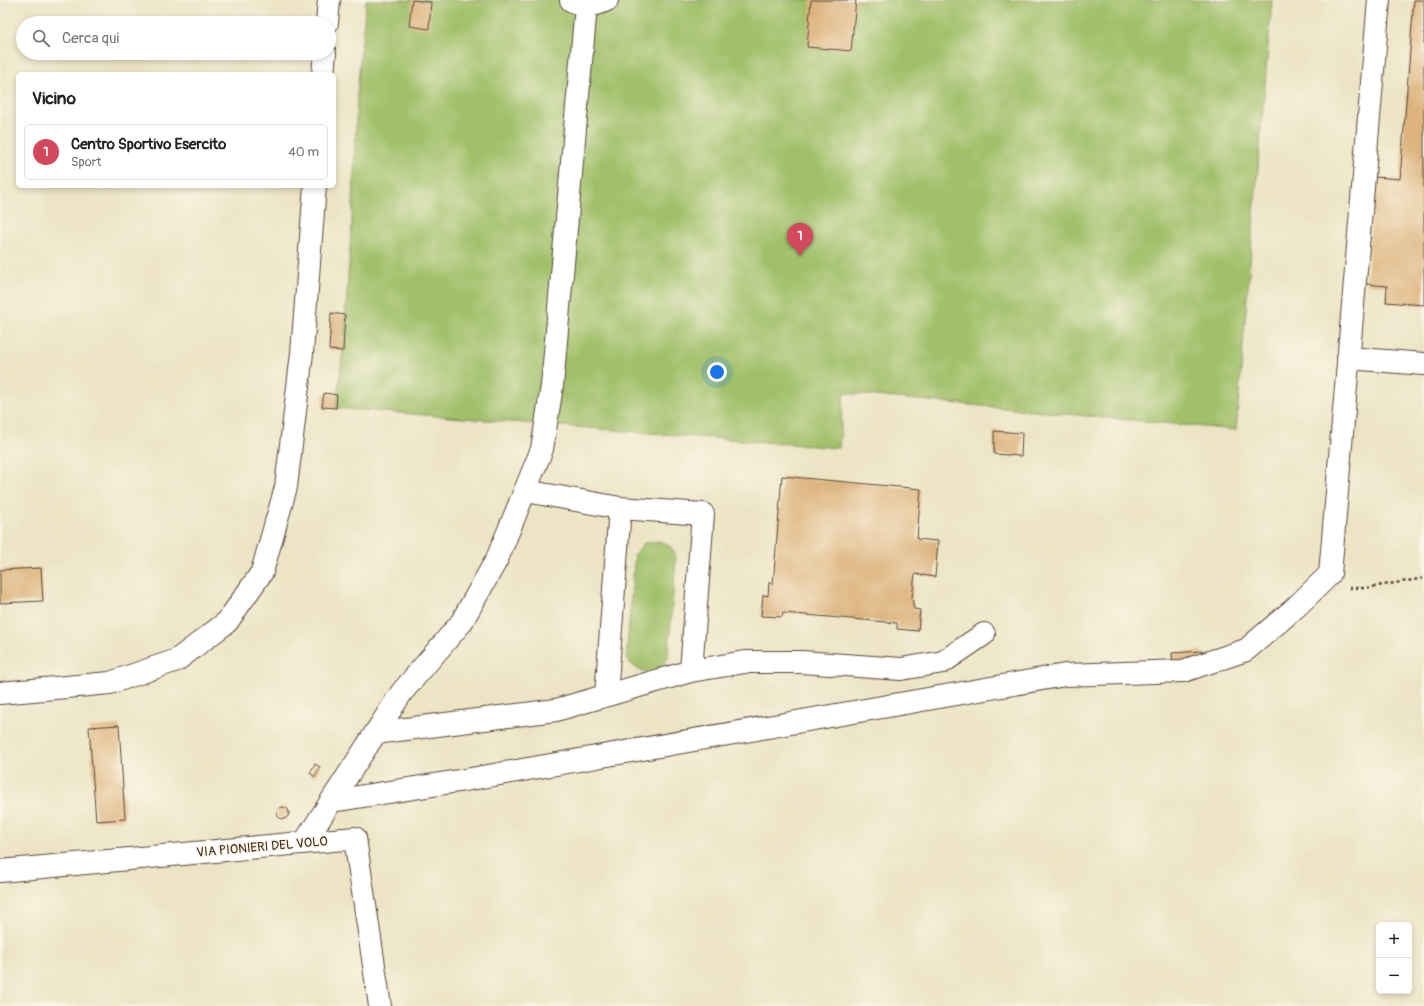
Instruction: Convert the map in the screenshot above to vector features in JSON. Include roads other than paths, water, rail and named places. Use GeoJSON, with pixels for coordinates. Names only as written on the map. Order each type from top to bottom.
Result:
{"type":"FeatureCollection","features":[{"type":"Feature","properties":{"kind":"street"},"geometry":{"type":"LineString","coordinates":[[328,16],[329,0]]}},
{"type":"Feature","properties":{"kind":"street"},"geometry":{"type":"LineString","coordinates":[[304,843],[402,692],[462,623],[496,559],[526,491],[542,450],[552,386],[579,3],[597,5],[608,0]]}},
{"type":"Feature","properties":{"kind":"street"},"geometry":{"type":"LineString","coordinates":[[332,801],[473,779],[1065,675],[1184,671],[1246,650],[1330,574],[1379,0]]}},
{"type":"Feature","properties":{"kind":"street"},"geometry":{"type":"LineString","coordinates":[[323,72],[324,60]]}},
{"type":"Feature","properties":{"kind":"street"},"geometry":{"type":"LineString","coordinates":[[0,693],[110,683],[177,660],[227,622],[262,572],[286,487],[302,353],[315,188]]}},
{"type":"Feature","properties":{"kind":"street"},"geometry":{"type":"LineString","coordinates":[[1348,358],[1424,364]]}},
{"type":"Feature","properties":{"kind":"street"},"geometry":{"type":"LineString","coordinates":[[526,491],[620,508],[703,514],[691,671]]}},
{"type":"Feature","properties":{"kind":"street"},"geometry":{"type":"LineString","coordinates":[[606,696],[620,508]]}},
{"type":"Feature","properties":{"kind":"street"},"geometry":{"type":"LineString","coordinates":[[376,733],[556,710],[691,671],[745,662],[802,662],[900,670],[943,662],[984,634]]}},
{"type":"Feature","properties":{"kind":"street","name":"VIA PIONIERI DEL VOLO"},"geometry":{"type":"LineString","coordinates":[[0,872],[355,838],[380,1006]]}},
{"type":"Feature","properties":{"kind":"place","name":"Centro Sportivo Esercito"},"geometry":{"type":"Point","coordinates":[800,256]}}]}
